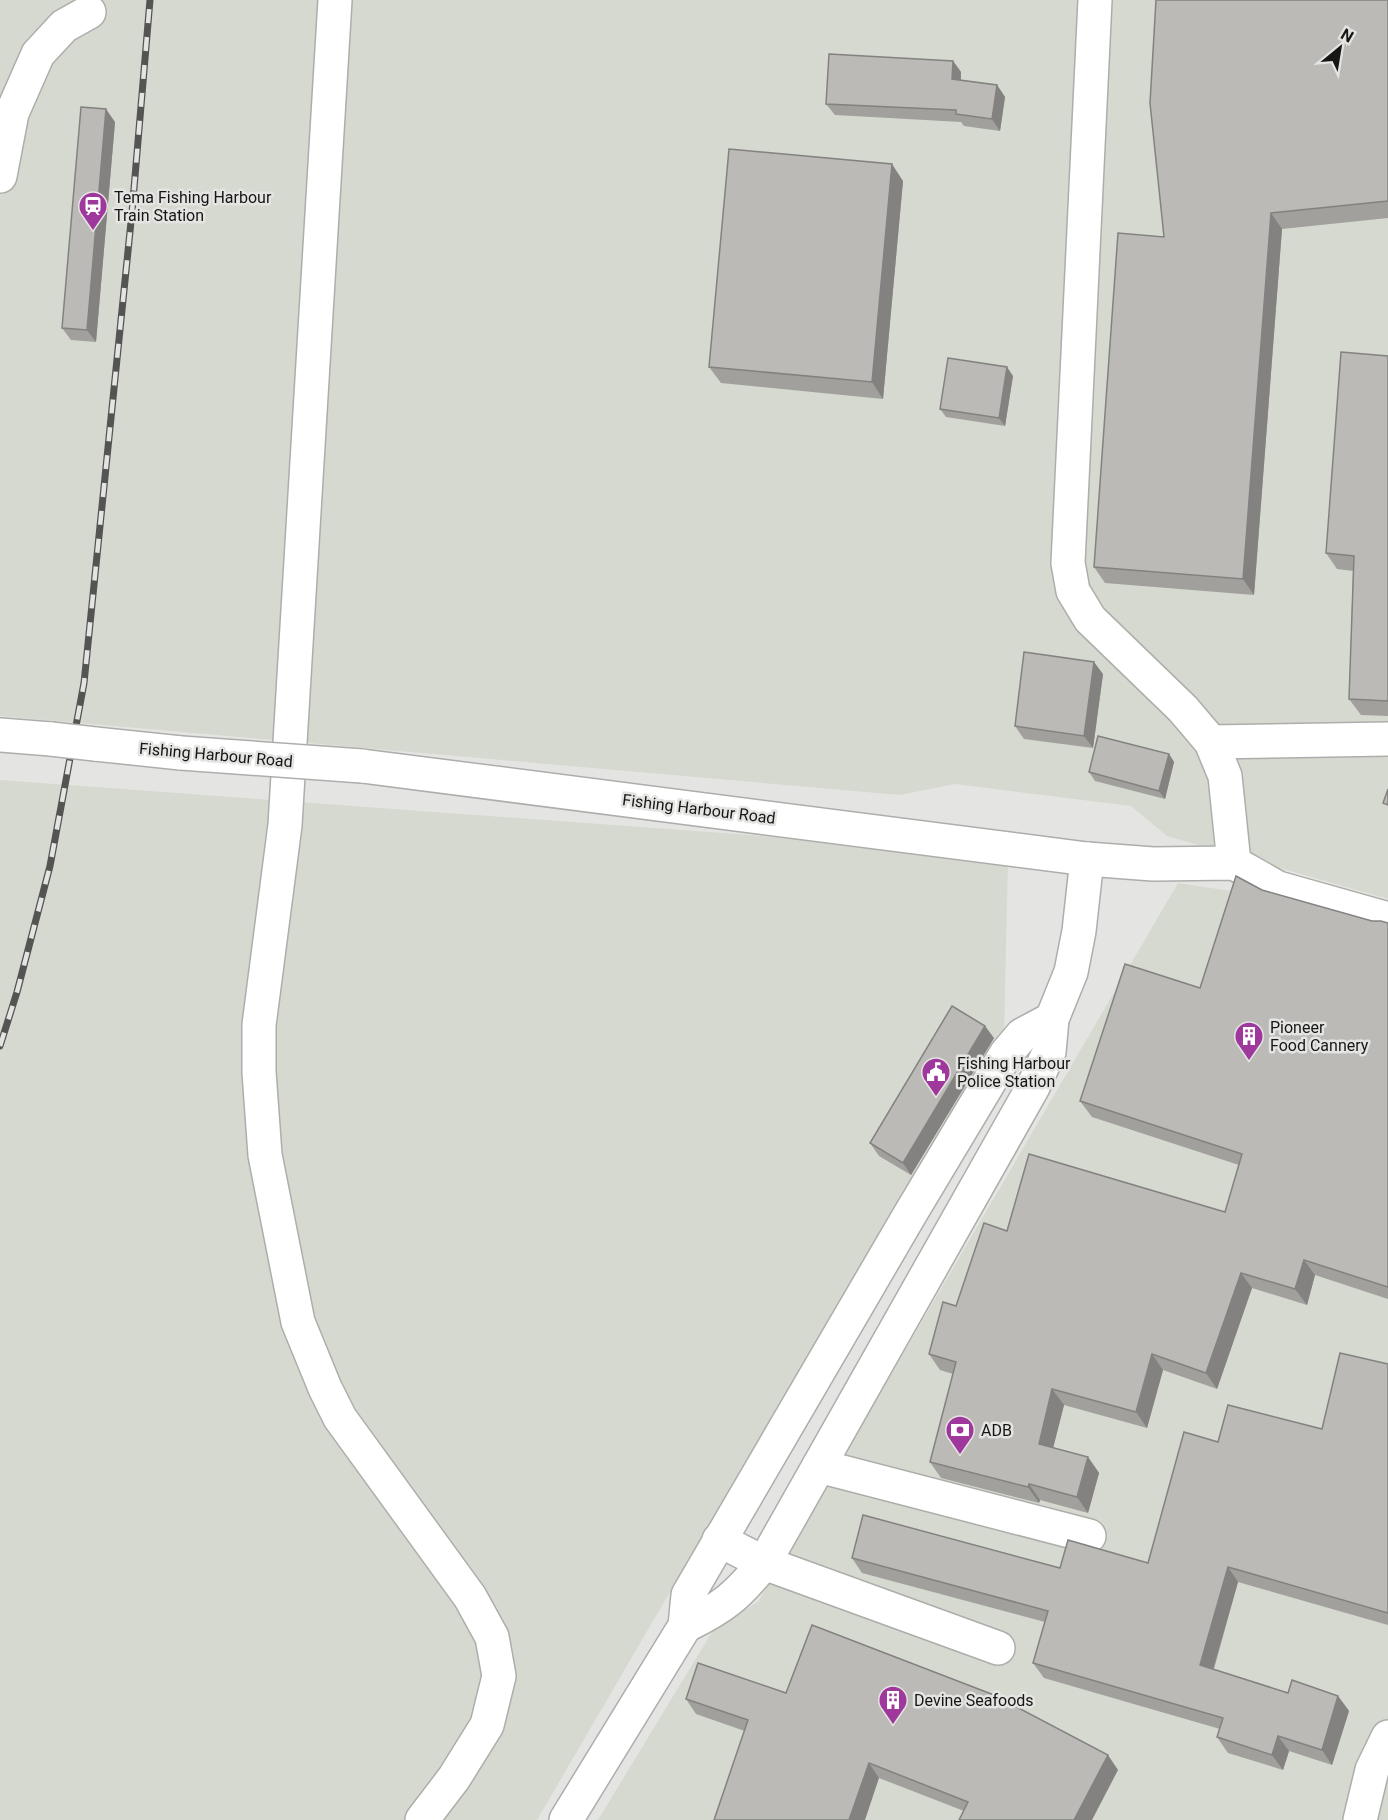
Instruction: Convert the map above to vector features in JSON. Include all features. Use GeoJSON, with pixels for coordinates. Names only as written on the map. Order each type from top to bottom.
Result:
{"type":"FeatureCollection","features":[{"type":"Feature","properties":{"kind":"street"},"geometry":{"type":"LineString","coordinates":[[335,0],[285,825],[259,1025],[259,1072],[265,1155],[298,1322],[325,1388],[340,1418],[471,1597],[492,1637],[499,1676],[487,1725],[454,1778],[422,1820]]}},
{"type":"Feature","properties":{"kind":"street"},"geometry":{"type":"LineString","coordinates":[[1095,0],[1068,563],[1073,591],[1090,619],[1183,709],[1211,742],[1225,776],[1234,863],[1278,888],[1388,919]]}},
{"type":"Feature","properties":{"kind":"street"},"geometry":{"type":"LineString","coordinates":[[0,176],[12,113],[38,54],[64,26],[89,12]]}},
{"type":"Feature","properties":{"kind":"street","name":"Fishing Harbour Road"},"geometry":{"type":"LineString","coordinates":[[0,735],[181,753],[362,766],[1087,859],[1153,864],[1234,863]]}},
{"type":"Feature","properties":{"kind":"street"},"geometry":{"type":"LineString","coordinates":[[1211,742],[1388,739]]}},
{"type":"Feature","properties":{"kind":"street"},"geometry":{"type":"LineString","coordinates":[[686,1626],[733,1598],[764,1563],[1033,1087],[1049,1052],[1052,1019],[1071,972],[1079,931],[1087,859]]}},
{"type":"Feature","properties":{"kind":"street"},"geometry":{"type":"LineString","coordinates":[[566,1820],[686,1626],[688,1595],[1006,1054],[1022,1035],[1052,1019]]}},
{"type":"Feature","properties":{"kind":"street"},"geometry":{"type":"LineString","coordinates":[[819,1466],[1089,1536]]}},
{"type":"Feature","properties":{"kind":"street"},"geometry":{"type":"LineString","coordinates":[[719,1540],[764,1563],[998,1648]]}},
{"type":"Feature","properties":{"kind":"street"},"geometry":{"type":"LineString","coordinates":[[1360,1820],[1372,1770],[1388,1737]]}},
{"type":"Feature","properties":{"kind":"shaded area"},"geometry":{"type":"Polygon","coordinates":[[[0,0],[1388,0],[1388,899],[1167,836],[1131,806],[955,784],[900,795],[0,716],[0,0]]]}},
{"type":"Feature","properties":{"kind":"shaded area"},"geometry":{"type":"Polygon","coordinates":[[[0,780],[940,849],[1008,859],[1004,1035],[842,1297],[537,1820],[0,1820],[0,780]]]}},
{"type":"Feature","properties":{"kind":"shaded area"},"geometry":{"type":"Polygon","coordinates":[[[1178,883],[1238,892],[1388,934],[1388,1820],[598,1820],[715,1627],[758,1602],[1178,883]]]}},
{"type":"Feature","properties":{"kind":"building"},"geometry":{"type":"Polygon","coordinates":[[[1156,0],[1388,0],[1388,201],[1271,213],[1243,579],[1094,567],[1118,233],[1164,237],[1150,103],[1156,0]]]}},
{"type":"Feature","properties":{"kind":"building"},"geometry":{"type":"Polygon","coordinates":[[[829,54],[953,61],[952,79],[997,85],[992,119],[956,114],[956,110],[826,104],[829,54]]]}},
{"type":"Feature","properties":{"kind":"building"},"geometry":{"type":"Polygon","coordinates":[[[81,107],[106,109],[87,330],[62,328],[81,107]]]}},
{"type":"Feature","properties":{"kind":"building"},"geometry":{"type":"Polygon","coordinates":[[[729,149],[892,164],[872,382],[709,367],[729,149]]]}},
{"type":"Feature","properties":{"kind":"building"},"geometry":{"type":"Polygon","coordinates":[[[1341,352],[1388,356],[1388,701],[1349,699],[1354,556],[1326,553],[1341,352]]]}},
{"type":"Feature","properties":{"kind":"building"},"geometry":{"type":"Polygon","coordinates":[[[948,358],[1007,367],[999,418],[940,409],[948,358]]]}},
{"type":"Feature","properties":{"kind":"building"},"geometry":{"type":"Polygon","coordinates":[[[1024,652],[1094,662],[1084,736],[1015,726],[1024,652]]]}},
{"type":"Feature","properties":{"kind":"building"},"geometry":{"type":"Polygon","coordinates":[[[1098,736],[1169,754],[1159,791],[1089,772],[1098,736]]]}},
{"type":"Feature","properties":{"kind":"building"},"geometry":{"type":"Polygon","coordinates":[[[1388,789],[1388,805],[1383,803],[1388,789]]]}},
{"type":"Feature","properties":{"kind":"building"},"geometry":{"type":"Polygon","coordinates":[[[1236,876],[1262,890],[1372,921],[1388,923],[1388,1287],[1304,1260],[1295,1289],[1241,1273],[1206,1373],[1152,1354],[1136,1412],[1052,1389],[1039,1444],[1088,1457],[1077,1497],[930,1462],[956,1362],[929,1354],[943,1302],[956,1306],[984,1223],[1007,1231],[1029,1154],[1225,1212],[1242,1154],[1080,1101],[1125,964],[1200,988],[1236,876]]]}},
{"type":"Feature","properties":{"kind":"building","name":"Fishing Harbour Police Station"},"geometry":{"type":"Polygon","coordinates":[[[952,1006],[985,1026],[903,1163],[870,1143],[952,1006]]]}},
{"type":"Feature","properties":{"kind":"building"},"geometry":{"type":"Polygon","coordinates":[[[1340,1353],[1388,1364],[1388,1613],[1228,1567],[1200,1665],[1288,1693],[1292,1680],[1338,1696],[1322,1750],[1278,1736],[1272,1755],[1217,1737],[1223,1718],[1033,1663],[1048,1611],[852,1558],[863,1515],[1060,1568],[1068,1540],[1148,1563],[1184,1432],[1218,1442],[1228,1405],[1322,1429],[1340,1353]]]}},
{"type":"Feature","properties":{"kind":"building"},"geometry":{"type":"Polygon","coordinates":[[[812,1625],[994,1695],[1108,1755],[1074,1820],[959,1820],[968,1802],[869,1763],[849,1820],[714,1820],[748,1720],[686,1699],[698,1663],[786,1693],[812,1625]]]}},
{"type":"Feature","properties":{"kind":"railway"},"geometry":{"type":"LineString","coordinates":[[0,1046],[17,992],[50,866],[84,683],[132,212],[150,0]]}},
{"type":"Feature","properties":{"kind":"place","name":"Tema Fishing Harbour Train Station"},"geometry":{"type":"Point","coordinates":[93,232]}},
{"type":"Feature","properties":{"kind":"place","name":"Pioneer Food Cannery"},"geometry":{"type":"Point","coordinates":[1249,1062]}},
{"type":"Feature","properties":{"kind":"place","name":"Fishing Harbour Police Station"},"geometry":{"type":"Point","coordinates":[936,1098]}},
{"type":"Feature","properties":{"kind":"place","name":"ADB"},"geometry":{"type":"Point","coordinates":[960,1456]}},
{"type":"Feature","properties":{"kind":"place","name":"Devine Seafoods"},"geometry":{"type":"Point","coordinates":[893,1726]}}]}
